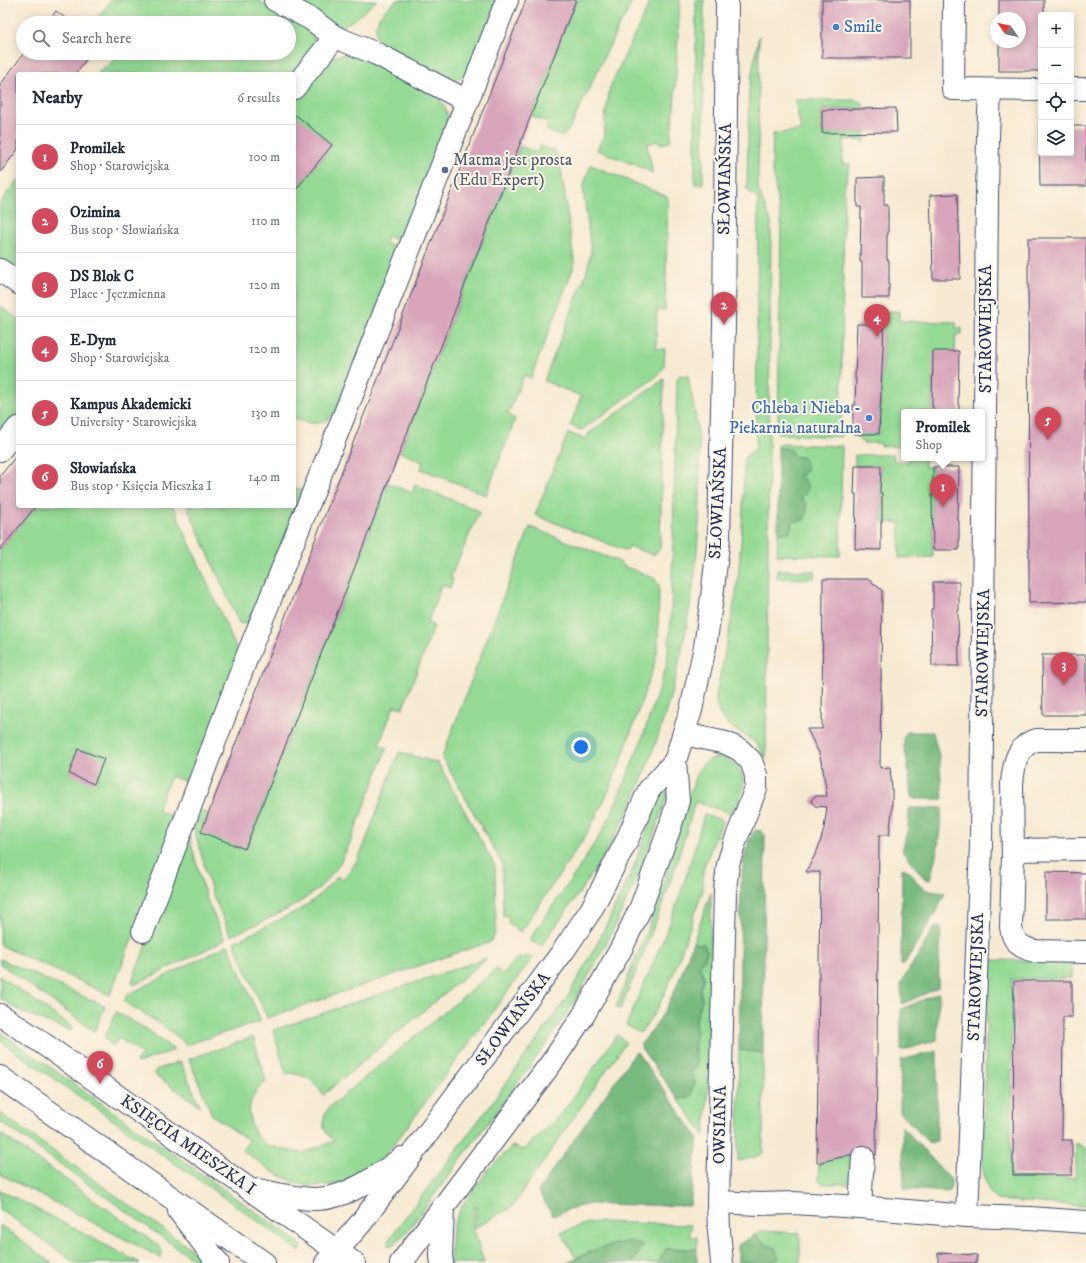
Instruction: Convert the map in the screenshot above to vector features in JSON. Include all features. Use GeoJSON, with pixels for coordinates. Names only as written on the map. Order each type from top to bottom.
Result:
{"type":"FeatureCollection","features":[{"type":"Feature","properties":{"kind":"street"},"geometry":{"type":"LineString","coordinates":[[275,0],[311,19],[335,38],[377,54],[467,101]]}},
{"type":"Feature","properties":{"kind":"street"},"geometry":{"type":"LineString","coordinates":[[143,931],[248,654],[339,429],[507,0]]}},
{"type":"Feature","properties":{"kind":"street","name":"SŁOWIAŃSKA"},"geometry":{"type":"LineString","coordinates":[[331,1257],[361,1223],[418,1147],[564,950],[591,910],[626,842],[649,790],[675,760],[684,734],[705,647],[719,537],[724,325],[727,0]]}},
{"type":"Feature","properties":{"kind":"street"},"geometry":{"type":"LineString","coordinates":[[954,0],[953,89],[1038,90]]}},
{"type":"Feature","properties":{"kind":"street"},"geometry":{"type":"LineString","coordinates":[[296,86],[335,38]]}},
{"type":"Feature","properties":{"kind":"street"},"geometry":{"type":"LineString","coordinates":[[1074,89],[1086,89]]}},
{"type":"Feature","properties":{"kind":"street","name":"STAROWIEJSKA"},"geometry":{"type":"LineString","coordinates":[[985,413],[987,197],[990,90]]}},
{"type":"Feature","properties":{"kind":"street"},"geometry":{"type":"LineString","coordinates":[[0,270],[16,282]]}},
{"type":"Feature","properties":{"kind":"street"},"geometry":{"type":"LineString","coordinates":[[0,450],[16,430]]}},
{"type":"Feature","properties":{"kind":"street","name":"STAROWIEJSKA"},"geometry":{"type":"LineString","coordinates":[[967,1216],[981,844],[985,461]]}},
{"type":"Feature","properties":{"kind":"street","name":"OWSIANA"},"geometry":{"type":"LineString","coordinates":[[684,734],[726,743],[740,750],[751,761],[756,775],[756,788],[728,864],[725,890],[718,1202],[722,1263]]}},
{"type":"Feature","properties":{"kind":"street"},"geometry":{"type":"LineString","coordinates":[[1086,740],[1037,740],[1030,742],[1023,747],[1018,754],[1013,772],[1011,927],[1012,935],[1015,941],[1020,946],[1027,949],[1034,951],[1086,952]]}},
{"type":"Feature","properties":{"kind":"street","name":"SŁOWIAŃSKA"},"geometry":{"type":"LineString","coordinates":[[401,1263],[555,1058],[583,1016],[622,947],[641,907],[678,801],[675,760]]}},
{"type":"Feature","properties":{"kind":"street"},"geometry":{"type":"LineString","coordinates":[[1012,850],[1086,849]]}},
{"type":"Feature","properties":{"kind":"street","name":"KSIĘCIA MIESZKA I"},"geometry":{"type":"LineString","coordinates":[[0,1015],[45,1044],[249,1188],[331,1257],[354,1263]]}},
{"type":"Feature","properties":{"kind":"street"},"geometry":{"type":"LineString","coordinates":[[0,1077],[264,1263]]}},
{"type":"Feature","properties":{"kind":"street"},"geometry":{"type":"LineString","coordinates":[[249,1188],[284,1196],[315,1199],[338,1195],[357,1188],[418,1147]]}},
{"type":"Feature","properties":{"kind":"street"},"geometry":{"type":"LineString","coordinates":[[860,1207],[863,1157]]}},
{"type":"Feature","properties":{"kind":"street"},"geometry":{"type":"LineString","coordinates":[[164,1192],[218,1263]]}},
{"type":"Feature","properties":{"kind":"street"},"geometry":{"type":"LineString","coordinates":[[718,1202],[760,1204],[793,1203],[967,1216],[1086,1222]]}},
{"type":"Feature","properties":{"kind":"street"},"geometry":{"type":"LineString","coordinates":[[442,1263],[443,1208]]}},
{"type":"Feature","properties":{"kind":"green space"},"geometry":{"type":"Polygon","coordinates":[[[111,0],[257,0],[286,16],[99,16],[111,0]]]}},
{"type":"Feature","properties":{"kind":"green space"},"geometry":{"type":"Polygon","coordinates":[[[287,0],[377,0],[353,20],[337,26],[287,0]]]}},
{"type":"Feature","properties":{"kind":"green space"},"geometry":{"type":"Polygon","coordinates":[[[397,0],[498,0],[469,70],[465,75],[450,82],[378,43],[376,29],[379,18],[386,9],[397,0]]]}},
{"type":"Feature","properties":{"kind":"green space"},"geometry":{"type":"Polygon","coordinates":[[[576,0],[633,0],[571,126],[563,137],[546,130],[549,123],[531,116],[576,0]]]}},
{"type":"Feature","properties":{"kind":"green space"},"geometry":{"type":"Polygon","coordinates":[[[651,0],[680,0],[674,109],[670,142],[660,144],[659,141],[647,144],[653,174],[645,169],[597,150],[605,132],[605,119],[610,87],[651,0]]]}},
{"type":"Feature","properties":{"kind":"green space"},"geometry":{"type":"Polygon","coordinates":[[[696,0],[704,0],[703,184],[695,184],[696,0]]]}},
{"type":"Feature","properties":{"kind":"green space"},"geometry":{"type":"Polygon","coordinates":[[[296,21],[306,27],[313,35],[315,45],[295,72],[100,72],[104,66],[107,68],[113,60],[296,60],[296,21]]]}},
{"type":"Feature","properties":{"kind":"green space"},"geometry":{"type":"Polygon","coordinates":[[[759,36],[758,189],[771,222],[766,758],[755,743],[733,728],[722,718],[719,712],[716,695],[731,622],[738,578],[744,488],[744,458],[756,448],[758,198],[747,190],[749,89],[759,36]]]}},
{"type":"Feature","properties":{"kind":"green space"},"geometry":{"type":"Polygon","coordinates":[[[353,53],[439,98],[446,109],[449,122],[402,246],[396,244],[397,240],[387,236],[385,243],[401,249],[335,413],[325,421],[320,423],[311,423],[296,419],[296,190],[332,145],[296,116],[296,98],[329,59],[336,56],[353,53]]]}},
{"type":"Feature","properties":{"kind":"green space"},"geometry":{"type":"Polygon","coordinates":[[[795,100],[856,100],[862,103],[864,108],[822,110],[822,133],[865,132],[865,141],[844,139],[842,164],[850,164],[844,189],[841,437],[778,433],[781,221],[772,167],[773,134],[801,130],[795,100]]]}},
{"type":"Feature","properties":{"kind":"green space"},"geometry":{"type":"Polygon","coordinates":[[[520,146],[537,153],[540,146],[557,152],[556,155],[560,163],[574,260],[573,269],[531,378],[524,375],[508,414],[515,419],[486,495],[421,469],[423,462],[400,452],[520,146]]]}},
{"type":"Feature","properties":{"kind":"green space"},"geometry":{"type":"Polygon","coordinates":[[[591,165],[668,197],[665,310],[657,310],[656,348],[665,349],[664,367],[657,376],[582,430],[570,426],[581,396],[544,381],[586,274],[591,252],[583,187],[591,165]]]}},
{"type":"Feature","properties":{"kind":"green space"},"geometry":{"type":"Polygon","coordinates":[[[16,182],[16,273],[0,261],[0,203],[16,182]]]}},
{"type":"Feature","properties":{"kind":"green space"},"geometry":{"type":"Polygon","coordinates":[[[0,306],[16,318],[16,415],[0,435],[0,306]]]}},
{"type":"Feature","properties":{"kind":"green space"},"geometry":{"type":"Polygon","coordinates":[[[868,311],[899,311],[899,321],[956,322],[956,328],[962,328],[962,334],[956,334],[955,351],[932,379],[933,409],[901,409],[901,446],[881,446],[881,443],[863,443],[853,434],[879,434],[884,324],[883,320],[869,319],[868,311]]]}},
{"type":"Feature","properties":{"kind":"green space"},"geometry":{"type":"Polygon","coordinates":[[[680,375],[688,376],[697,425],[700,484],[699,525],[690,609],[672,691],[660,732],[629,809],[620,827],[600,862],[542,945],[537,944],[529,940],[577,871],[603,830],[612,812],[642,739],[667,664],[671,619],[677,379],[680,375]]]}},
{"type":"Feature","properties":{"kind":"green space"},"geometry":{"type":"Polygon","coordinates":[[[664,379],[660,549],[653,555],[629,546],[627,551],[535,515],[568,433],[586,439],[589,433],[664,379]]]}},
{"type":"Feature","properties":{"kind":"green space"},"geometry":{"type":"Polygon","coordinates":[[[779,444],[842,446],[840,556],[777,555],[778,533],[782,533],[791,524],[792,520],[798,521],[802,497],[801,474],[798,456],[794,457],[788,450],[778,448],[779,444]]]}},
{"type":"Feature","properties":{"kind":"green space"},"geometry":{"type":"Polygon","coordinates":[[[778,448],[790,449],[794,457],[802,457],[804,459],[806,462],[806,468],[805,472],[800,478],[806,482],[808,488],[801,498],[807,506],[804,520],[792,521],[790,532],[782,533],[778,533],[778,448]]]}},
{"type":"Feature","properties":{"kind":"green space"},"geometry":{"type":"Polygon","coordinates":[[[855,455],[893,455],[894,461],[925,461],[925,467],[933,467],[933,557],[899,558],[900,523],[882,522],[882,493],[880,493],[881,466],[855,466],[855,455]]]}},
{"type":"Feature","properties":{"kind":"green space"},"geometry":{"type":"Polygon","coordinates":[[[388,483],[412,493],[415,485],[480,511],[450,578],[453,579],[450,588],[441,585],[428,622],[434,626],[403,708],[394,706],[379,745],[387,748],[350,843],[340,862],[323,884],[299,903],[231,936],[212,893],[193,825],[199,810],[209,814],[245,849],[388,483]]]}},
{"type":"Feature","properties":{"kind":"green space"},"geometry":{"type":"Polygon","coordinates":[[[296,488],[303,491],[254,625],[239,623],[188,508],[296,508],[296,488]]]}},
{"type":"Feature","properties":{"kind":"green space"},"geometry":{"type":"Polygon","coordinates":[[[34,508],[174,508],[241,659],[192,784],[171,776],[157,810],[179,819],[110,995],[0,945],[0,550],[34,508]]]}},
{"type":"Feature","properties":{"kind":"green space"},"geometry":{"type":"Polygon","coordinates":[[[530,527],[620,562],[623,566],[654,578],[659,586],[658,648],[654,665],[621,761],[606,797],[586,835],[521,932],[510,925],[508,921],[510,918],[505,915],[503,917],[502,863],[442,757],[530,527]]]}},
{"type":"Feature","properties":{"kind":"green space"},"geometry":{"type":"Polygon","coordinates":[[[777,570],[815,571],[814,578],[777,579],[777,570]]]}},
{"type":"Feature","properties":{"kind":"green space"},"geometry":{"type":"Polygon","coordinates":[[[907,732],[933,732],[939,756],[943,799],[914,799],[911,797],[908,765],[904,747],[904,736],[907,732]]]}},
{"type":"Feature","properties":{"kind":"green space"},"geometry":{"type":"Polygon","coordinates":[[[399,752],[438,763],[495,866],[495,934],[489,943],[267,1018],[234,942],[301,909],[316,898],[338,876],[342,879],[348,873],[354,866],[366,841],[399,752]]]}},
{"type":"Feature","properties":{"kind":"green space"},"geometry":{"type":"Polygon","coordinates":[[[718,757],[725,758],[730,761],[742,774],[742,793],[734,814],[695,802],[661,907],[642,958],[620,1009],[616,1007],[650,923],[663,885],[695,777],[706,762],[718,757]]]}},
{"type":"Feature","properties":{"kind":"green space"},"geometry":{"type":"Polygon","coordinates":[[[666,785],[669,791],[640,873],[607,942],[575,1001],[542,1050],[406,1233],[394,1244],[388,1246],[389,1239],[491,1104],[567,998],[599,940],[633,869],[662,789],[666,785]]]}},
{"type":"Feature","properties":{"kind":"green space"},"geometry":{"type":"Polygon","coordinates":[[[909,808],[942,808],[938,847],[930,880],[925,879],[902,851],[908,828],[909,808]]]}},
{"type":"Feature","properties":{"kind":"green space"},"geometry":{"type":"Polygon","coordinates":[[[704,815],[723,820],[704,866],[703,890],[673,975],[656,1011],[641,1032],[638,1032],[626,1025],[671,920],[685,881],[704,815]]]}},
{"type":"Feature","properties":{"kind":"green space"},"geometry":{"type":"Polygon","coordinates":[[[755,830],[761,831],[765,835],[763,1053],[739,1050],[741,882],[747,848],[755,830]]]}},
{"type":"Feature","properties":{"kind":"green space"},"geometry":{"type":"Polygon","coordinates":[[[189,836],[206,898],[225,940],[134,985],[132,981],[189,836]]]}},
{"type":"Feature","properties":{"kind":"green space"},"geometry":{"type":"Polygon","coordinates":[[[902,868],[909,871],[917,883],[923,888],[945,893],[938,908],[905,963],[901,965],[902,868]]]}},
{"type":"Feature","properties":{"kind":"green space"},"geometry":{"type":"Polygon","coordinates":[[[711,893],[709,1045],[705,1136],[678,1099],[687,1098],[691,1095],[692,1087],[695,1081],[691,1072],[696,1053],[694,1048],[697,1031],[695,1027],[698,1010],[702,1000],[700,989],[704,977],[699,965],[705,959],[699,944],[693,942],[711,893]]]}},
{"type":"Feature","properties":{"kind":"green space"},"geometry":{"type":"Polygon","coordinates":[[[941,927],[938,988],[902,1004],[901,983],[934,928],[941,927]]]}},
{"type":"Feature","properties":{"kind":"green space"},"geometry":{"type":"Polygon","coordinates":[[[693,942],[704,944],[707,951],[705,959],[699,965],[704,977],[700,989],[702,1000],[698,1010],[695,1027],[697,1031],[694,1048],[697,1062],[695,1069],[691,1072],[695,1085],[692,1087],[692,1095],[687,1098],[678,1099],[641,1048],[641,1044],[651,1032],[666,1008],[678,983],[693,942]]]}},
{"type":"Feature","properties":{"kind":"green space"},"geometry":{"type":"Polygon","coordinates":[[[228,945],[261,1021],[186,1045],[165,1027],[124,1002],[127,995],[228,945]]]}},
{"type":"Feature","properties":{"kind":"green space"},"geometry":{"type":"Polygon","coordinates":[[[534,956],[386,1154],[371,1169],[338,1184],[307,1186],[296,1183],[273,1172],[242,1150],[249,1141],[212,1115],[189,1059],[253,1037],[266,1081],[257,1090],[251,1101],[249,1113],[251,1125],[257,1136],[265,1145],[303,1153],[334,1141],[327,1133],[323,1121],[329,1107],[497,969],[503,975],[517,958],[534,956]]]}},
{"type":"Feature","properties":{"kind":"green space"},"geometry":{"type":"Polygon","coordinates":[[[487,958],[323,1095],[316,1085],[308,1078],[286,1073],[273,1030],[487,958]]]}},
{"type":"Feature","properties":{"kind":"green space"},"geometry":{"type":"Polygon","coordinates":[[[0,959],[105,1006],[94,1031],[0,964],[0,959]]]}},
{"type":"Feature","properties":{"kind":"green space"},"geometry":{"type":"Polygon","coordinates":[[[988,960],[1069,961],[1072,964],[1072,978],[1012,979],[1011,1178],[1075,1178],[1076,1143],[1086,1148],[1086,1206],[996,1200],[988,1190],[983,1168],[988,960]]]}},
{"type":"Feature","properties":{"kind":"green space"},"geometry":{"type":"Polygon","coordinates":[[[0,976],[73,1028],[71,1031],[24,1013],[0,998],[0,976]]]}},
{"type":"Feature","properties":{"kind":"green space"},"geometry":{"type":"Polygon","coordinates":[[[939,993],[937,1040],[901,1051],[901,1009],[939,993]]]}},
{"type":"Feature","properties":{"kind":"green space"},"geometry":{"type":"Polygon","coordinates":[[[116,1012],[148,1030],[174,1050],[138,1063],[136,1062],[142,1054],[119,1038],[113,1046],[104,1038],[116,1012]]]}},
{"type":"Feature","properties":{"kind":"green space"},"geometry":{"type":"Polygon","coordinates":[[[0,1032],[290,1236],[301,1245],[301,1250],[297,1250],[0,1041],[0,1032]]]}},
{"type":"Feature","properties":{"kind":"green space"},"geometry":{"type":"Polygon","coordinates":[[[617,1035],[626,1042],[512,1207],[475,1228],[477,1207],[475,1206],[473,1226],[484,1263],[450,1263],[452,1231],[456,1219],[462,1206],[489,1169],[512,1146],[524,1150],[562,1113],[617,1035]]]}},
{"type":"Feature","properties":{"kind":"green space"},"geometry":{"type":"Polygon","coordinates":[[[739,1050],[763,1053],[763,1152],[755,1157],[738,1161],[739,1050]]]}},
{"type":"Feature","properties":{"kind":"green space"},"geometry":{"type":"Polygon","coordinates":[[[937,1051],[937,1141],[929,1143],[900,1112],[901,1060],[937,1051]]]}},
{"type":"Feature","properties":{"kind":"green space"},"geometry":{"type":"Polygon","coordinates":[[[637,1052],[698,1138],[690,1206],[589,1204],[569,1209],[553,1216],[538,1191],[637,1052]]]}},
{"type":"Feature","properties":{"kind":"green space"},"geometry":{"type":"Polygon","coordinates":[[[180,1061],[200,1106],[154,1073],[156,1070],[180,1061]]]}},
{"type":"Feature","properties":{"kind":"green space"},"geometry":{"type":"Polygon","coordinates":[[[0,1113],[191,1249],[206,1263],[198,1263],[0,1121],[0,1113]]]}},
{"type":"Feature","properties":{"kind":"green space"},"geometry":{"type":"Polygon","coordinates":[[[902,1126],[951,1180],[951,1186],[948,1192],[904,1189],[902,1126]]]}},
{"type":"Feature","properties":{"kind":"green space"},"geometry":{"type":"Polygon","coordinates":[[[0,1133],[158,1245],[162,1251],[161,1258],[0,1174],[0,1133]]]}},
{"type":"Feature","properties":{"kind":"green space"},"geometry":{"type":"Polygon","coordinates":[[[850,1155],[850,1180],[848,1184],[822,1184],[818,1180],[819,1162],[850,1155]]]}},
{"type":"Feature","properties":{"kind":"green space"},"geometry":{"type":"Polygon","coordinates":[[[0,1190],[140,1263],[75,1263],[0,1209],[0,1190]]]}},
{"type":"Feature","properties":{"kind":"green space"},"geometry":{"type":"Polygon","coordinates":[[[601,1222],[691,1225],[690,1237],[697,1237],[697,1249],[666,1249],[657,1263],[632,1263],[635,1260],[599,1248],[576,1258],[561,1232],[588,1223],[601,1222]]]}},
{"type":"Feature","properties":{"kind":"green space"},"geometry":{"type":"Polygon","coordinates":[[[0,1225],[52,1263],[0,1263],[0,1225]]]}},
{"type":"Feature","properties":{"kind":"green space"},"geometry":{"type":"Polygon","coordinates":[[[761,1231],[800,1233],[800,1263],[773,1263],[771,1246],[760,1240],[756,1234],[761,1231]]]}},
{"type":"Feature","properties":{"kind":"green space"},"geometry":{"type":"Polygon","coordinates":[[[756,1234],[762,1241],[775,1248],[779,1258],[773,1263],[738,1263],[738,1245],[756,1234]]]}},
{"type":"Feature","properties":{"kind":"green space"},"geometry":{"type":"Polygon","coordinates":[[[629,1241],[643,1245],[632,1263],[567,1263],[599,1248],[629,1241]]]}},
{"type":"Feature","properties":{"kind":"green space"},"geometry":{"type":"Polygon","coordinates":[[[666,1249],[697,1249],[697,1263],[657,1263],[666,1249]]]}},
{"type":"Feature","properties":{"kind":"building"},"geometry":{"type":"Polygon","coordinates":[[[526,0],[576,0],[245,849],[201,832],[526,0]]]}},
{"type":"Feature","properties":{"kind":"building"},"geometry":{"type":"Polygon","coordinates":[[[822,0],[910,0],[910,58],[822,58],[822,0]]]}},
{"type":"Feature","properties":{"kind":"building"},"geometry":{"type":"Polygon","coordinates":[[[999,0],[1044,0],[1044,12],[1038,12],[1038,71],[999,71],[999,48],[1026,48],[1026,12],[999,12],[999,0]]]}},
{"type":"Feature","properties":{"kind":"building"},"geometry":{"type":"Polygon","coordinates":[[[56,11],[63,16],[52,16],[56,11]]]}},
{"type":"Feature","properties":{"kind":"building"},"geometry":{"type":"Polygon","coordinates":[[[19,60],[86,60],[77,72],[16,72],[16,152],[0,173],[0,85],[19,60]]]}},
{"type":"Feature","properties":{"kind":"building"},"geometry":{"type":"Polygon","coordinates":[[[896,108],[897,132],[822,133],[822,110],[896,108]]]}},
{"type":"Feature","properties":{"kind":"building"},"geometry":{"type":"Polygon","coordinates":[[[296,115],[332,145],[296,190],[296,115]]]}},
{"type":"Feature","properties":{"kind":"building"},"geometry":{"type":"Polygon","coordinates":[[[1074,126],[1086,126],[1086,186],[1040,186],[1040,156],[1074,156],[1074,126]]]}},
{"type":"Feature","properties":{"kind":"building"},"geometry":{"type":"Polygon","coordinates":[[[884,177],[884,205],[888,205],[887,260],[889,260],[889,298],[862,298],[862,262],[860,262],[861,207],[857,207],[857,178],[884,177]]]}},
{"type":"Feature","properties":{"kind":"building"},"geometry":{"type":"Polygon","coordinates":[[[957,194],[960,279],[933,279],[930,195],[957,194]]]}},
{"type":"Feature","properties":{"kind":"building"},"geometry":{"type":"Polygon","coordinates":[[[1028,238],[1086,238],[1086,602],[1029,603],[1028,238]]]}},
{"type":"Feature","properties":{"kind":"building"},"geometry":{"type":"Polygon","coordinates":[[[857,324],[884,324],[879,434],[853,434],[857,324]]]}},
{"type":"Feature","properties":{"kind":"building"},"geometry":{"type":"Polygon","coordinates":[[[933,351],[959,351],[959,409],[933,409],[933,351]]]}},
{"type":"Feature","properties":{"kind":"building"},"geometry":{"type":"Polygon","coordinates":[[[16,456],[16,508],[34,508],[0,550],[0,476],[16,456]]]}},
{"type":"Feature","properties":{"kind":"building"},"geometry":{"type":"Polygon","coordinates":[[[855,466],[881,466],[881,550],[855,549],[855,466]]]}},
{"type":"Feature","properties":{"kind":"building"},"geometry":{"type":"Polygon","coordinates":[[[933,467],[959,467],[959,550],[933,550],[933,467]]]}},
{"type":"Feature","properties":{"kind":"building"},"geometry":{"type":"Polygon","coordinates":[[[823,579],[868,579],[882,590],[880,768],[890,767],[892,812],[889,835],[879,835],[876,1155],[850,1155],[817,1163],[820,872],[806,872],[818,849],[824,829],[827,807],[815,806],[811,801],[815,796],[827,796],[819,753],[807,729],[822,729],[823,579]]]}},
{"type":"Feature","properties":{"kind":"building"},"geometry":{"type":"Polygon","coordinates":[[[933,582],[959,582],[959,666],[932,666],[931,609],[933,609],[933,582]]]}},
{"type":"Feature","properties":{"kind":"building"},"geometry":{"type":"Polygon","coordinates":[[[1042,655],[1086,655],[1086,715],[1043,715],[1042,655]]]}},
{"type":"Feature","properties":{"kind":"building"},"geometry":{"type":"Polygon","coordinates":[[[78,749],[104,759],[94,784],[69,774],[78,749]]]}},
{"type":"Feature","properties":{"kind":"building"},"geometry":{"type":"Polygon","coordinates":[[[1046,872],[1086,873],[1086,919],[1046,919],[1046,872]]]}},
{"type":"Feature","properties":{"kind":"building"},"geometry":{"type":"Polygon","coordinates":[[[1014,981],[1072,981],[1072,1017],[1063,1017],[1062,1140],[1072,1140],[1072,1175],[1013,1175],[1014,981]]]}},
{"type":"Feature","properties":{"kind":"building"},"geometry":{"type":"Polygon","coordinates":[[[938,1253],[977,1255],[976,1263],[938,1263],[938,1253]]]}},
{"type":"Feature","properties":{"kind":"place","name":"Smile"},"geometry":{"type":"Point","coordinates":[836,27]}},
{"type":"Feature","properties":{"kind":"place","name":"Matma jest prosta (Edu Expert)"},"geometry":{"type":"Point","coordinates":[445,170]}},
{"type":"Feature","properties":{"kind":"place","name":"Ozimina"},"geometry":{"type":"Point","coordinates":[724,325]}},
{"type":"Feature","properties":{"kind":"place","name":"E-Dym"},"geometry":{"type":"Point","coordinates":[877,337]}},
{"type":"Feature","properties":{"kind":"place","name":"Chleba i Nieba - Piekarnia naturalna"},"geometry":{"type":"Point","coordinates":[869,418]}},
{"type":"Feature","properties":{"kind":"place","name":"Kampus Akademicki"},"geometry":{"type":"Point","coordinates":[1048,440]}},
{"type":"Feature","properties":{"kind":"place","name":"Promilek"},"geometry":{"type":"Point","coordinates":[943,507]}},
{"type":"Feature","properties":{"kind":"place","name":"DS Blok C"},"geometry":{"type":"Point","coordinates":[1064,685]}},
{"type":"Feature","properties":{"kind":"place","name":"Słowiańska"},"geometry":{"type":"Point","coordinates":[100,1084]}}]}
